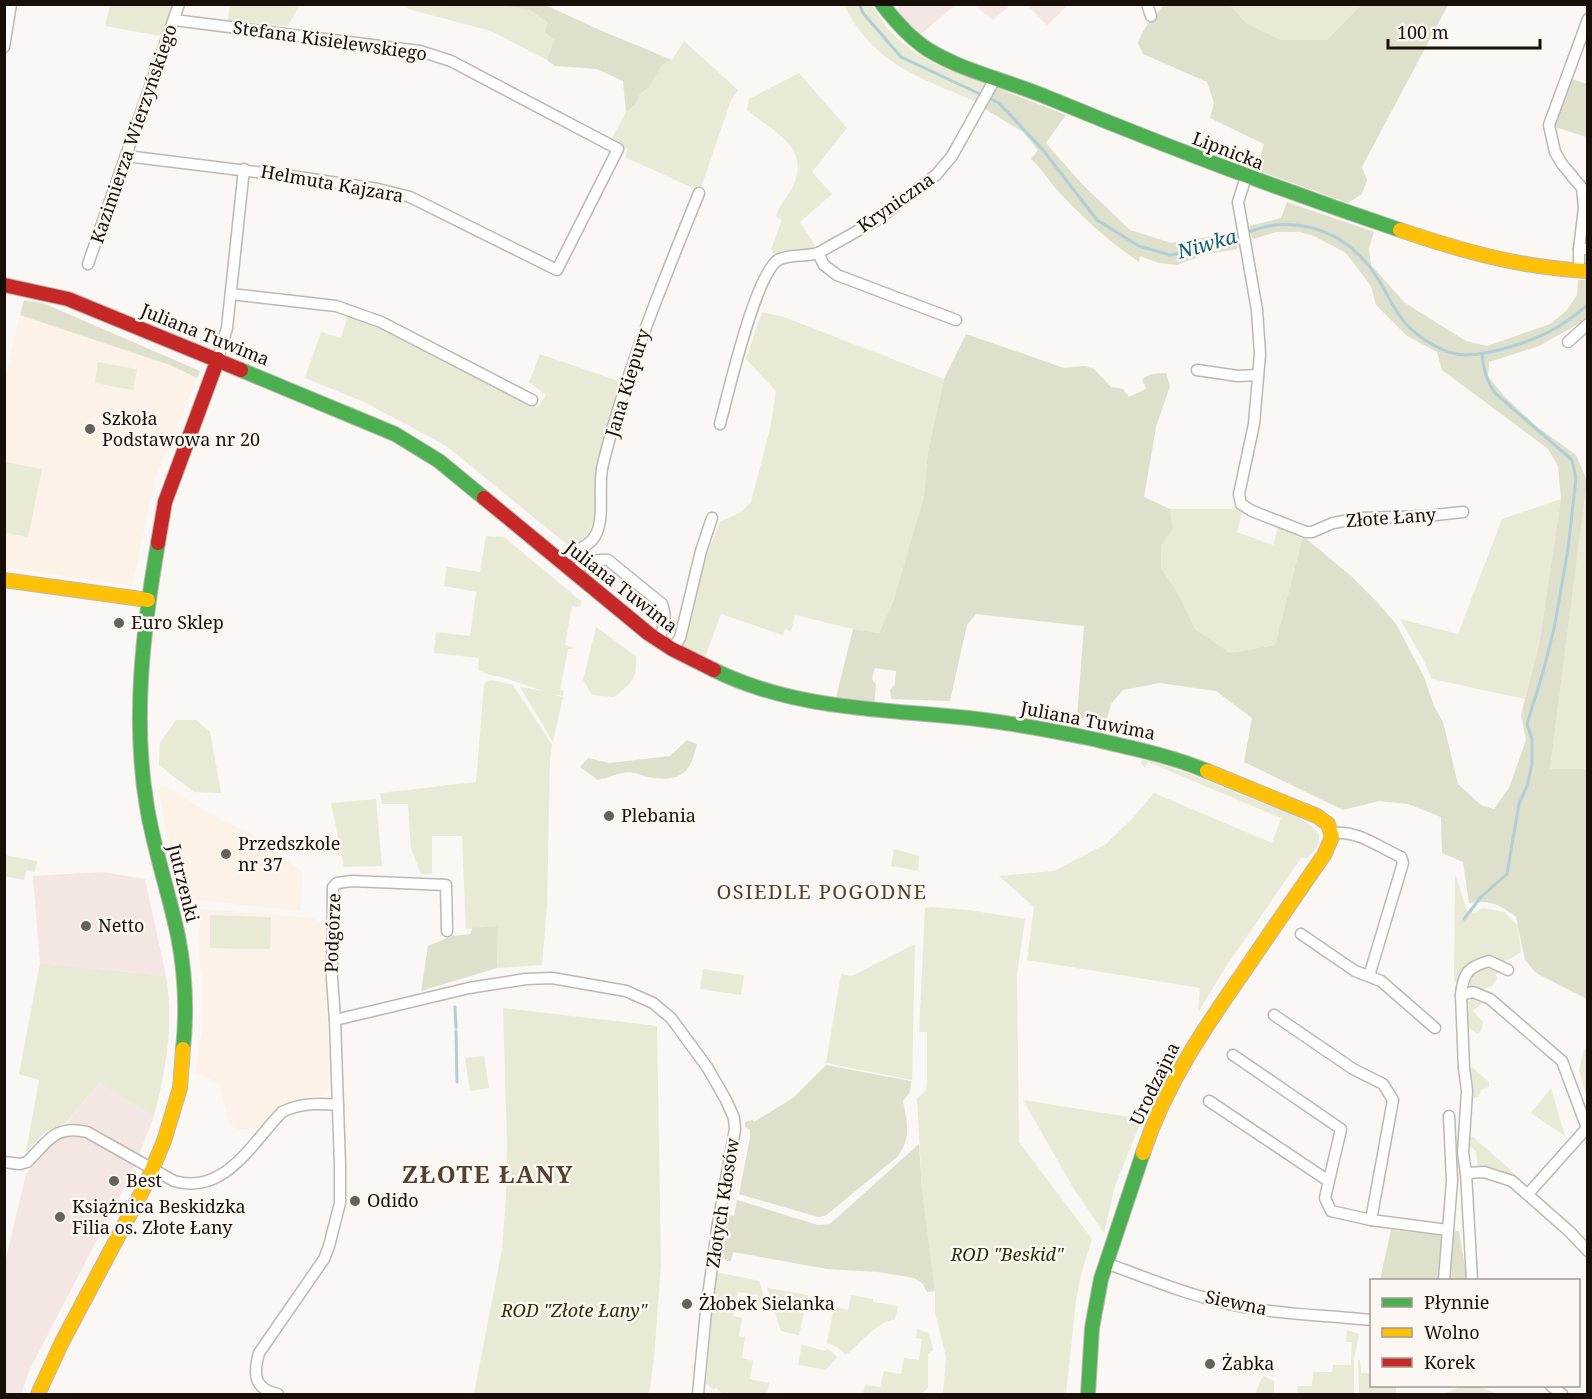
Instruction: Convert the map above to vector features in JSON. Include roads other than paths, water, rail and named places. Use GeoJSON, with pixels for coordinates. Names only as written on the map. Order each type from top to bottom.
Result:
{"type":"FeatureCollection","features":[{"type":"Feature","properties":{"kind":"street"},"geometry":{"type":"LineString","coordinates":[[4,47],[11,4]]}},
{"type":"Feature","properties":{"kind":"street","name":"Kazimierza Wierzyńskiego"},"geometry":{"type":"LineString","coordinates":[[88,264],[179,4]]}},
{"type":"Feature","properties":{"kind":"street","name":"Lipnicka"},"geometry":{"type":"LineString","coordinates":[[882,4],[902,29],[927,49],[959,65],[996,77],[1115,127],[1246,177],[1496,261],[1530,267],[1583,271]]}},
{"type":"Feature","properties":{"kind":"street"},"geometry":{"type":"LineString","coordinates":[[1583,271],[1582,188],[1555,152],[1548,125],[1587,19]]}},
{"type":"Feature","properties":{"kind":"street","name":"Stefana Kisielewskiego"},"geometry":{"type":"LineString","coordinates":[[174,20],[420,51],[451,61],[618,150],[557,270]]}},
{"type":"Feature","properties":{"kind":"street","name":"Kryniczna"},"geometry":{"type":"LineString","coordinates":[[720,424],[743,339],[765,275],[779,260],[818,253],[877,220],[936,175],[952,156],[996,77]]}},
{"type":"Feature","properties":{"kind":"street","name":"Helmuta Kajzara"},"geometry":{"type":"LineString","coordinates":[[126,156],[244,169],[378,189],[410,198],[557,270]]}},
{"type":"Feature","properties":{"kind":"street"},"geometry":{"type":"LineString","coordinates":[[218,359],[227,328],[244,169]]}},
{"type":"Feature","properties":{"kind":"street","name":"Złote Łany"},"geometry":{"type":"LineString","coordinates":[[1246,177],[1238,202],[1257,309],[1260,354],[1254,424],[1239,494],[1241,504],[1306,532],[1312,532],[1333,523],[1361,518],[1426,516],[1463,512]]}},
{"type":"Feature","properties":{"kind":"street","name":"Jana Kiepury"},"geometry":{"type":"LineString","coordinates":[[558,561],[566,553],[583,547],[596,535],[600,523],[602,466],[646,322],[699,193]]}},
{"type":"Feature","properties":{"kind":"street"},"geometry":{"type":"LineString","coordinates":[[818,253],[824,265],[837,275],[956,320]]}},
{"type":"Feature","properties":{"kind":"street","name":"Juliana Tuwima"},"geometry":{"type":"LineString","coordinates":[[4,285],[68,299],[395,434],[439,461],[571,572],[658,640],[728,677],[793,699],[849,708],[972,718],[1058,732],[1143,750],[1198,767],[1317,816],[1330,829]]}},
{"type":"Feature","properties":{"kind":"street"},"geometry":{"type":"LineString","coordinates":[[231,294],[336,306],[381,322],[532,400]]}},
{"type":"Feature","properties":{"kind":"street"},"geometry":{"type":"LineString","coordinates":[[1568,342],[1587,324]]}},
{"type":"Feature","properties":{"kind":"street","name":"Jutrzenki"},"geometry":{"type":"LineString","coordinates":[[39,1395],[53,1360],[153,1168],[171,1121],[180,1088],[184,1042],[184,975],[178,937],[153,839],[143,783],[141,698],[147,600],[165,502],[218,359]]}},
{"type":"Feature","properties":{"kind":"street"},"geometry":{"type":"LineString","coordinates":[[1197,370],[1238,376],[1258,375]]}},
{"type":"Feature","properties":{"kind":"street"},"geometry":{"type":"LineString","coordinates":[[672,649],[680,638],[701,551],[712,519]]}},
{"type":"Feature","properties":{"kind":"street"},"geometry":{"type":"LineString","coordinates":[[571,572],[599,559],[608,560],[662,604],[666,613],[658,640]]}},
{"type":"Feature","properties":{"kind":"street"},"geometry":{"type":"LineString","coordinates":[[4,580],[147,600]]}},
{"type":"Feature","properties":{"kind":"street"},"geometry":{"type":"LineString","coordinates":[[1330,829],[1356,835],[1401,857],[1403,863],[1369,976]]}},
{"type":"Feature","properties":{"kind":"street","name":"Urodzajna"},"geometry":{"type":"LineString","coordinates":[[1088,1395],[1096,1300],[1145,1146],[1173,1080],[1200,1034],[1324,855],[1330,843],[1330,829]]}},
{"type":"Feature","properties":{"kind":"street","name":"Podgórze"},"geometry":{"type":"LineString","coordinates":[[278,1395],[262,1389],[257,1381],[256,1365],[259,1353],[318,1269],[334,1231],[340,1203],[332,978],[333,887],[337,883],[352,881],[446,885],[447,931]]}},
{"type":"Feature","properties":{"kind":"street"},"geometry":{"type":"LineString","coordinates":[[1301,934],[1354,971],[1381,981],[1435,1028]]}},
{"type":"Feature","properties":{"kind":"street"},"geometry":{"type":"LineString","coordinates":[[1472,1279],[1463,1153],[1467,1091],[1461,995],[1463,979],[1473,965],[1489,961],[1508,970]]}},
{"type":"Feature","properties":{"kind":"street","name":"Złotych Kłosów"},"geometry":{"type":"LineString","coordinates":[[335,1020],[486,985],[552,978],[626,991],[653,1002],[671,1017],[721,1090],[731,1110],[735,1129],[717,1229],[698,1395]]}},
{"type":"Feature","properties":{"kind":"street"},"geometry":{"type":"LineString","coordinates":[[1461,995],[1473,992],[1490,999],[1562,1061],[1587,1130],[1527,1194]]}},
{"type":"Feature","properties":{"kind":"street"},"geometry":{"type":"LineString","coordinates":[[1274,1015],[1353,1069],[1383,1084],[1394,1100],[1371,1220]]}},
{"type":"Feature","properties":{"kind":"street"},"geometry":{"type":"LineString","coordinates":[[1233,1055],[1341,1129],[1327,1180],[1325,1198],[1331,1211],[1371,1220],[1448,1230]]}},
{"type":"Feature","properties":{"kind":"street"},"geometry":{"type":"LineString","coordinates":[[1209,1101],[1327,1180]]}},
{"type":"Feature","properties":{"kind":"street"},"geometry":{"type":"LineString","coordinates":[[4,1161],[20,1164],[27,1162],[56,1133],[77,1129],[87,1132],[174,1181],[187,1185],[201,1184],[229,1170],[282,1112],[291,1107],[314,1103],[338,1105]]}},
{"type":"Feature","properties":{"kind":"street"},"geometry":{"type":"LineString","coordinates":[[1444,1279],[1452,1181],[1449,1116]]}},
{"type":"Feature","properties":{"kind":"street"},"geometry":{"type":"LineString","coordinates":[[1466,1173],[1484,1172],[1512,1181],[1575,1237],[1587,1251]]}},
{"type":"Feature","properties":{"kind":"street","name":"Siewna"},"geometry":{"type":"LineString","coordinates":[[1106,1263],[1210,1300],[1279,1312],[1370,1320]]}},
{"type":"Feature","properties":{"kind":"waterway","name":"Niwka"},"geometry":{"type":"LineString","coordinates":[[859,4],[863,13],[901,57],[999,103],[1043,150],[1097,220],[1139,246],[1170,255],[1194,251],[1240,235]]}},
{"type":"Feature","properties":{"kind":"waterway","name":"Niwka"},"geometry":{"type":"LineString","coordinates":[[1246,233],[1263,227],[1296,225],[1313,228],[1343,242],[1369,266],[1396,310],[1412,330],[1433,345],[1458,354],[1487,353],[1545,334],[1588,305]]}},
{"type":"Feature","properties":{"kind":"waterway"},"geometry":{"type":"LineString","coordinates":[[1464,919],[1481,897],[1507,874],[1519,804],[1527,786],[1532,764],[1532,739],[1527,724],[1554,629],[1568,549],[1576,478],[1572,460],[1495,393],[1489,384],[1482,354]]}},
{"type":"Feature","properties":{"kind":"waterway"},"geometry":{"type":"LineString","coordinates":[[455,1007],[456,1028]]}},
{"type":"Feature","properties":{"kind":"waterway"},"geometry":{"type":"LineString","coordinates":[[456,1031],[457,1082]]}},
{"type":"Feature","properties":{"kind":"place","name":"Szkoła Podstawowa nr 20"},"geometry":{"type":"Point","coordinates":[90,429]}},
{"type":"Feature","properties":{"kind":"place","name":"Euro Sklep"},"geometry":{"type":"Point","coordinates":[119,623]}},
{"type":"Feature","properties":{"kind":"place","name":"Plebania"},"geometry":{"type":"Point","coordinates":[609,816]}},
{"type":"Feature","properties":{"kind":"place","name":"Przedszkole nr 37"},"geometry":{"type":"Point","coordinates":[226,854]}},
{"type":"Feature","properties":{"kind":"place","name":"Netto"},"geometry":{"type":"Point","coordinates":[86,926]}},
{"type":"Feature","properties":{"kind":"place","name":"Best"},"geometry":{"type":"Point","coordinates":[114,1181]}},
{"type":"Feature","properties":{"kind":"place","name":"Odido"},"geometry":{"type":"Point","coordinates":[355,1201]}},
{"type":"Feature","properties":{"kind":"place","name":"Książnica Beskidzka Filia os. Złote Łany"},"geometry":{"type":"Point","coordinates":[60,1217]}},
{"type":"Feature","properties":{"kind":"place","name":"Żłobek Sielanka"},"geometry":{"type":"Point","coordinates":[687,1304]}},
{"type":"Feature","properties":{"kind":"place","name":"Żabka"},"geometry":{"type":"Point","coordinates":[1210,1364]}},
{"type":"Feature","properties":{"kind":"district","name":"OSIEDLE POGODNE"},"geometry":{"type":"Point","coordinates":[822,892]}},
{"type":"Feature","properties":{"kind":"district","name":"ZŁOTE ŁANY"},"geometry":{"type":"Point","coordinates":[488,1175]}},
{"type":"Feature","properties":{"kind":"park label","name":"ROD \"Beskid\""},"geometry":{"type":"Point","coordinates":[1007,1255]}},
{"type":"Feature","properties":{"kind":"park label","name":"ROD \"Złote Łany\""},"geometry":{"type":"Point","coordinates":[574,1311]}}]}
